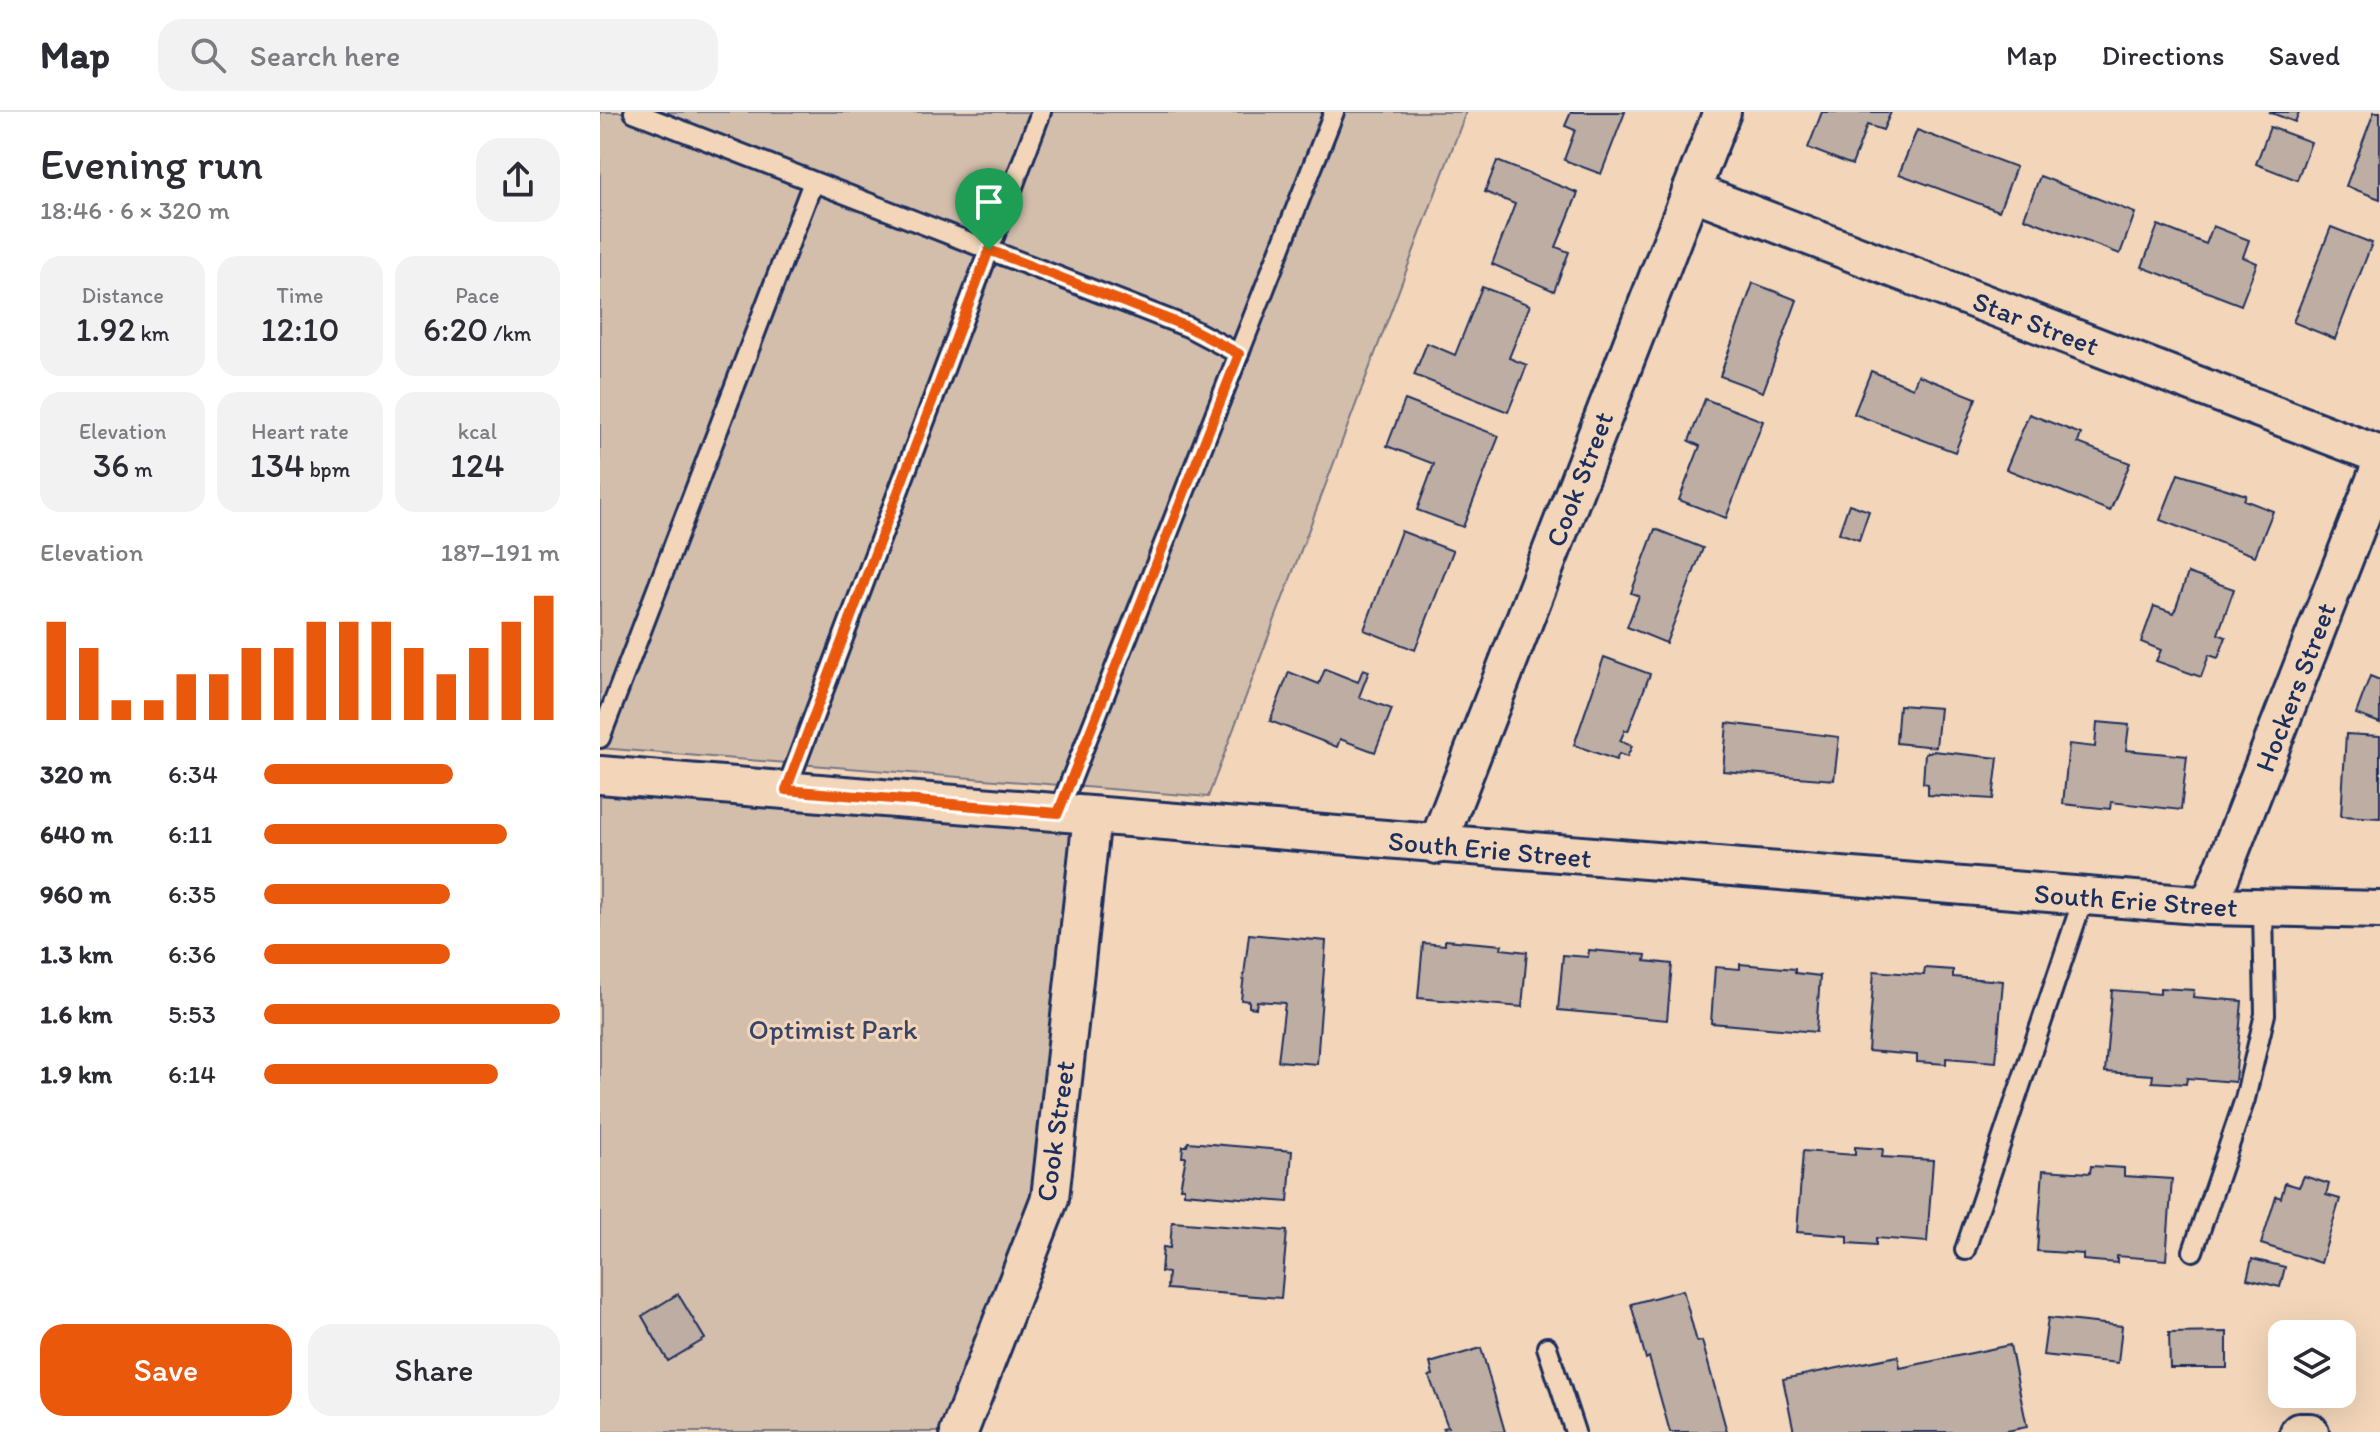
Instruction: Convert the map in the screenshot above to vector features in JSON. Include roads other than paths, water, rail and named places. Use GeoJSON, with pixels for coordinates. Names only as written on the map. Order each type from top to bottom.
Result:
{"type":"FeatureCollection","features":[{"type":"Feature","properties":{"kind":"street","name":"Cook Street"},"geometry":{"type":"LineString","coordinates":[[1437,845],[1722,112]]}},
{"type":"Feature","properties":{"kind":"street","name":"Star Street"},"geometry":{"type":"LineString","coordinates":[[1691,191],[2380,455]]}},
{"type":"Feature","properties":{"kind":"street","name":"Hockers Street"},"geometry":{"type":"LineString","coordinates":[[2209,906],[2380,467]]}},
{"type":"Feature","properties":{"kind":"street","name":"South Erie Street"},"geometry":{"type":"LineString","coordinates":[[600,775],[2209,906],[2380,910]]}},
{"type":"Feature","properties":{"kind":"street","name":"Cook Street"},"geometry":{"type":"LineString","coordinates":[[959,1432],[1050,1198],[1075,814]]}},
{"type":"Feature","properties":{"kind":"street"},"geometry":{"type":"LineString","coordinates":[[2299,1432],[2310,1432]]}},
{"type":"Feature","properties":{"kind":"lane"},"geometry":{"type":"LineString","coordinates":[[634,112],[1188,327],[1239,354]]}},
{"type":"Feature","properties":{"kind":"lane"},"geometry":{"type":"LineString","coordinates":[[786,790],[1041,112]]}},
{"type":"Feature","properties":{"kind":"lane"},"geometry":{"type":"LineString","coordinates":[[1075,814],[1239,354],[1334,112]]}},
{"type":"Feature","properties":{"kind":"lane"},"geometry":{"type":"LineString","coordinates":[[600,738],[813,182]]}},
{"type":"Feature","properties":{"kind":"lane"},"geometry":{"type":"LineString","coordinates":[[1965,1250],[2084,896]]}},
{"type":"Feature","properties":{"kind":"lane"},"geometry":{"type":"LineString","coordinates":[[2193,1251],[2245,1099],[2265,1014],[2263,909]]}},
{"type":"Feature","properties":{"kind":"lane"},"geometry":{"type":"LineString","coordinates":[[1547,1347],[1575,1432]]}},
{"type":"Feature","properties":{"kind":"park label","name":"Optimist Park"},"geometry":{"type":"Point","coordinates":[833,1029]}}]}
